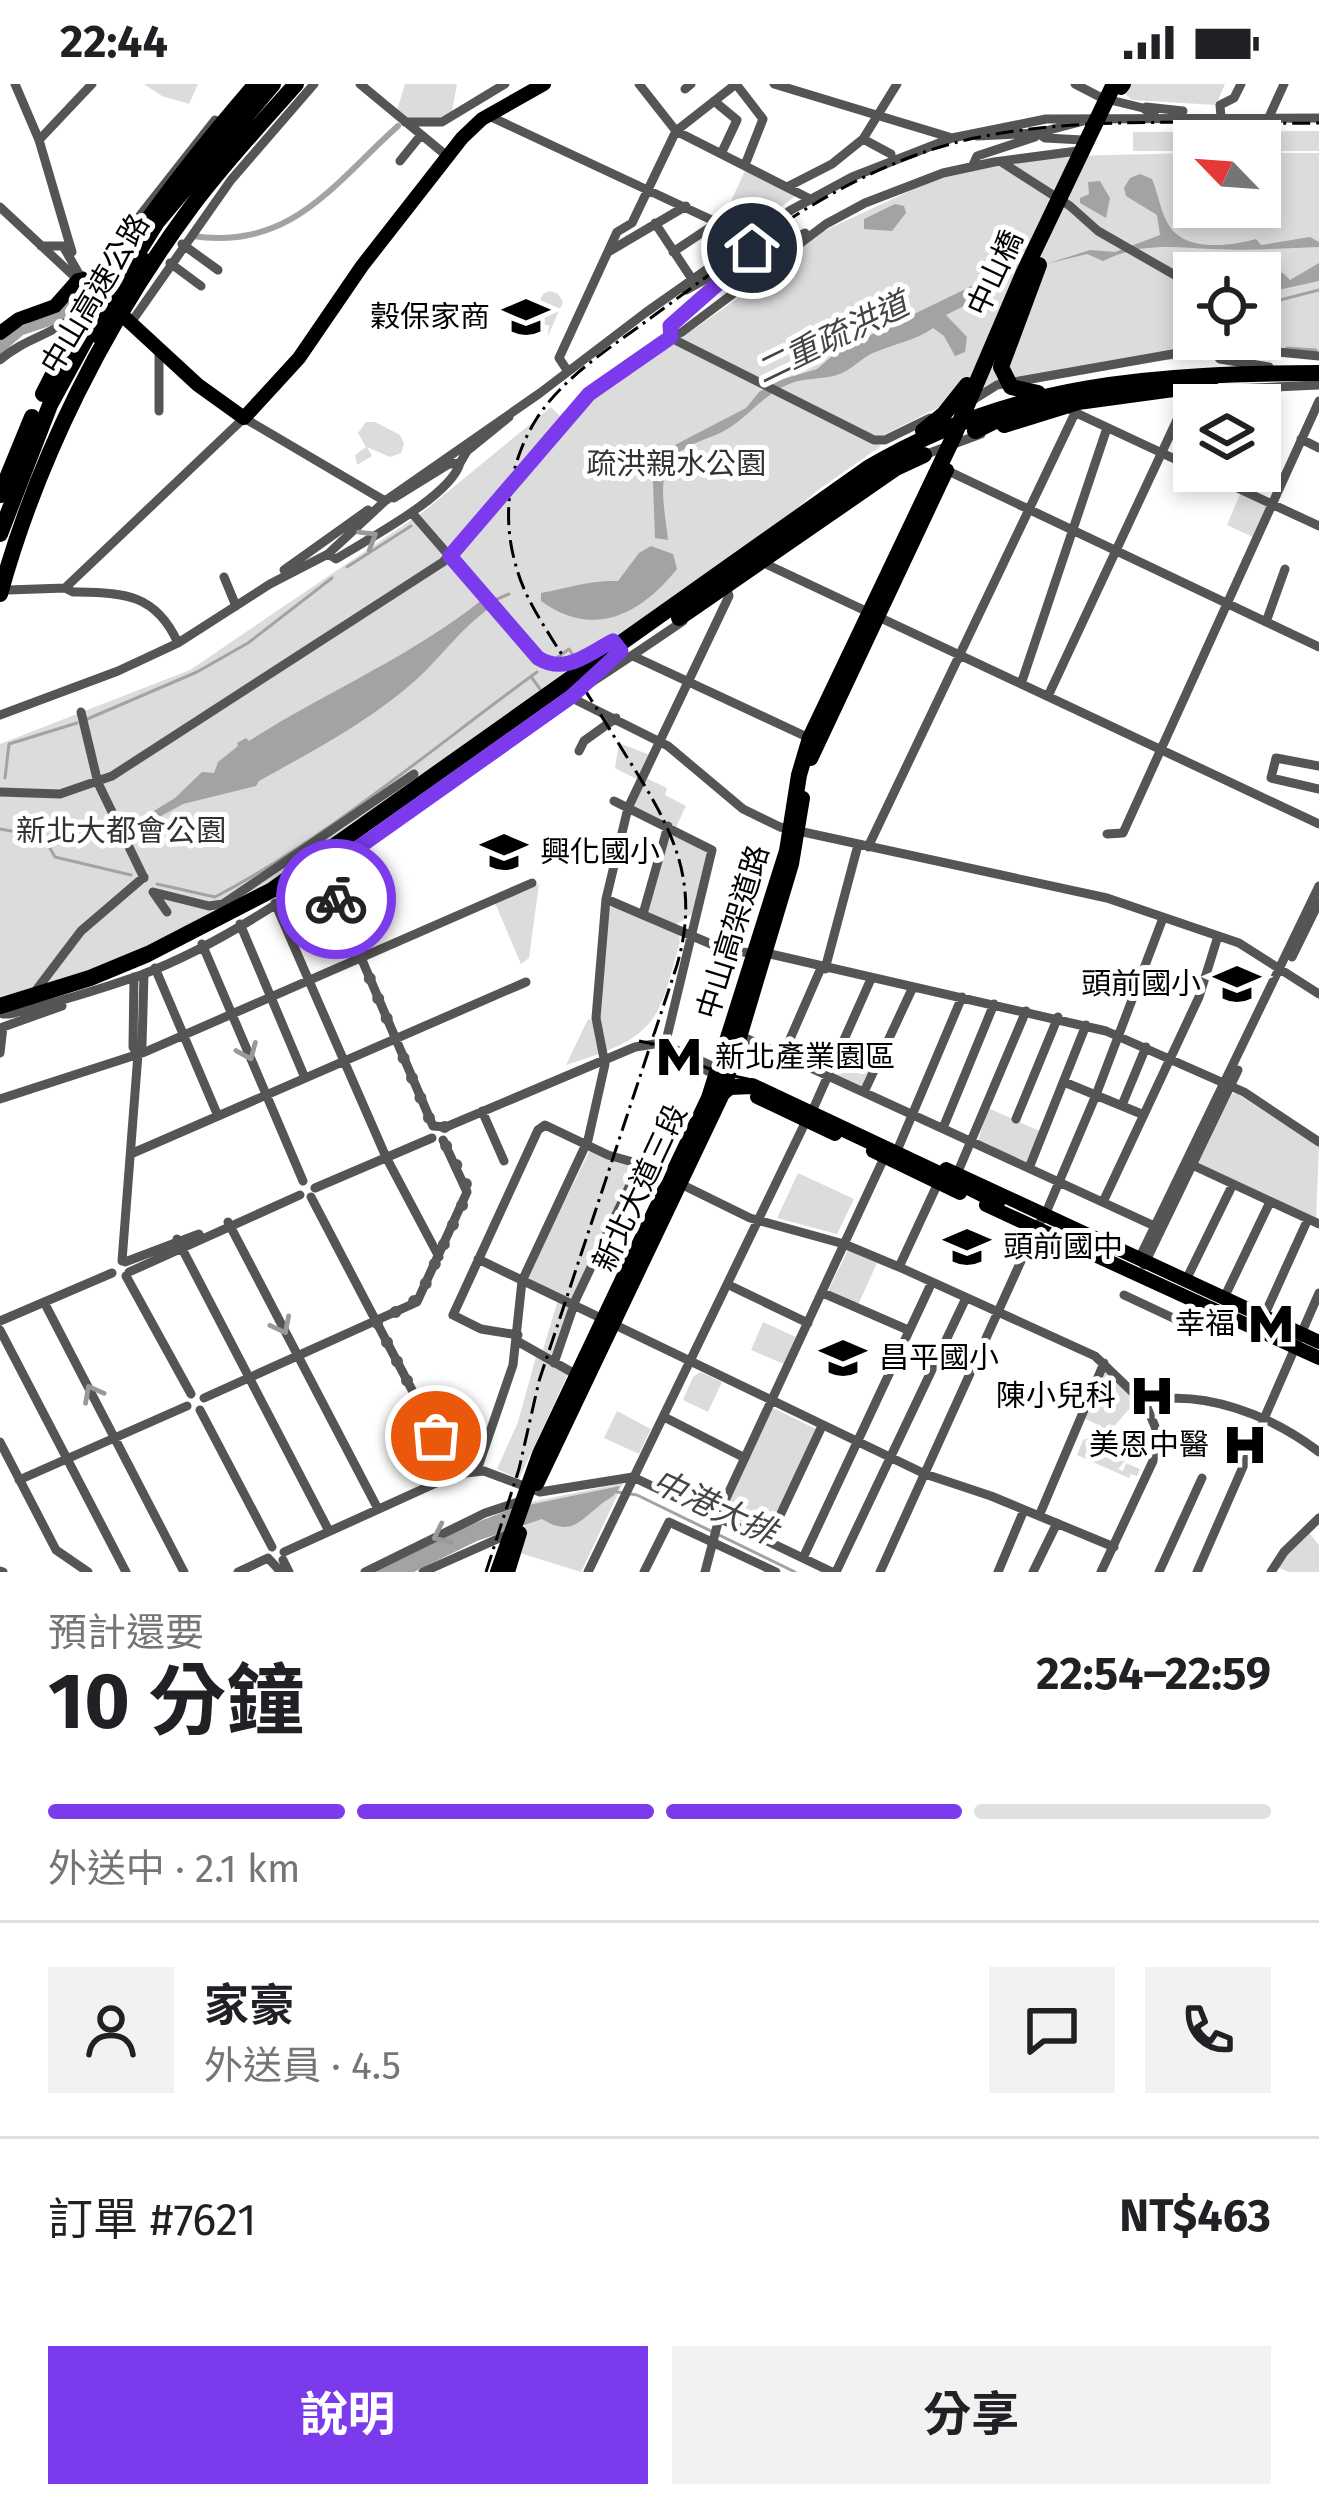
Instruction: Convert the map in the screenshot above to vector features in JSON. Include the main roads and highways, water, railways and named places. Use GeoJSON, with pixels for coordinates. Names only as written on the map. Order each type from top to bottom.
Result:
{"type":"FeatureCollection","features":[{"type":"Feature","properties":{"kind":"highway"},"geometry":{"type":"LineString","coordinates":[[0,495],[43,393],[90,305],[159,202],[256,84]]}},
{"type":"Feature","properties":{"kind":"highway","name":"中山高速公路"},"geometry":{"type":"LineString","coordinates":[[0,534],[96,293],[273,84]]}},
{"type":"Feature","properties":{"kind":"highway","name":"中山高速公路"},"geometry":{"type":"LineString","coordinates":[[0,561],[96,293],[183,203],[285,84]]}},
{"type":"Feature","properties":{"kind":"highway"},"geometry":{"type":"LineString","coordinates":[[4,592],[31,499],[102,348],[189,210],[296,84]]}},
{"type":"Feature","properties":{"kind":"highway","name":"中山橋"},"geometry":{"type":"LineString","coordinates":[[955,438],[1109,99]]}},
{"type":"Feature","properties":{"kind":"highway","name":"中山橋"},"geometry":{"type":"LineString","coordinates":[[955,438],[1024,272],[1109,99]]}},
{"type":"Feature","properties":{"kind":"highway"},"geometry":{"type":"LineString","coordinates":[[1058,213],[1006,345],[1001,367],[1008,384],[1033,394],[1108,378],[1209,370],[1319,376]]}},
{"type":"Feature","properties":{"kind":"highway"},"geometry":{"type":"LineString","coordinates":[[463,754],[523,705],[868,461],[944,414],[969,381],[1024,272]]}},
{"type":"Feature","properties":{"kind":"highway"},"geometry":{"type":"LineString","coordinates":[[975,431],[1046,399],[1209,370]]}},
{"type":"Feature","properties":{"kind":"highway"},"geometry":{"type":"LineString","coordinates":[[0,1010],[90,978],[240,908],[355,834],[868,468],[926,437],[1013,405],[1130,379],[1207,373],[1319,376]]}},
{"type":"Feature","properties":{"kind":"highway"},"geometry":{"type":"LineString","coordinates":[[1004,425],[1196,385],[1319,376]]}},
{"type":"Feature","properties":{"kind":"highway"},"geometry":{"type":"LineString","coordinates":[[0,1010],[117,973],[232,919],[339,851],[871,475],[927,443],[975,423],[1132,385],[1207,377],[1319,376]]}},
{"type":"Feature","properties":{"kind":"highway"},"geometry":{"type":"LineString","coordinates":[[875,608],[955,438]]}},
{"type":"Feature","properties":{"kind":"highway","name":"中山高架道路"},"geometry":{"type":"LineString","coordinates":[[502,1572],[543,1459],[718,1092],[785,884],[809,759],[955,438]]}},
{"type":"Feature","properties":{"kind":"highway","name":"中山高架道路"},"geometry":{"type":"LineString","coordinates":[[502,1572],[540,1454],[713,1088],[793,833],[799,775],[810,738],[955,438]]}},
{"type":"Feature","properties":{"kind":"highway"},"geometry":{"type":"LineString","coordinates":[[700,581],[759,549],[878,467],[932,460]]}},
{"type":"Feature","properties":{"kind":"highway"},"geometry":{"type":"LineString","coordinates":[[586,674],[632,650],[896,468],[932,460]]}},
{"type":"Feature","properties":{"kind":"highway"},"geometry":{"type":"LineString","coordinates":[[803,797],[808,753],[894,573]]}},
{"type":"Feature","properties":{"kind":"highway"},"geometry":{"type":"LineString","coordinates":[[721,1074],[793,833]]}},
{"type":"Feature","properties":{"kind":"highway"},"geometry":{"type":"LineString","coordinates":[[693,1133],[719,1093],[747,1085],[961,1184]]}},
{"type":"Feature","properties":{"kind":"highway"},"geometry":{"type":"LineString","coordinates":[[502,1572],[515,1531]]}},
{"type":"Feature","properties":{"kind":"main road"},"geometry":{"type":"LineString","coordinates":[[0,333],[19,319],[96,293],[159,351],[244,418],[298,358],[472,127],[544,84]]}},
{"type":"Feature","properties":{"kind":"main road"},"geometry":{"type":"LineString","coordinates":[[721,1074],[739,1035],[812,756],[932,460]]}},
{"type":"Feature","properties":{"kind":"main road"},"geometry":{"type":"LineString","coordinates":[[793,833],[797,772],[807,737],[875,608]]}},
{"type":"Feature","properties":{"kind":"main road"},"geometry":{"type":"LineString","coordinates":[[721,1074],[760,953]]}},
{"type":"Feature","properties":{"kind":"main road"},"geometry":{"type":"LineString","coordinates":[[721,1074],[878,1155],[961,1184]]}},
{"type":"Feature","properties":{"kind":"main road"},"geometry":{"type":"LineString","coordinates":[[721,1074],[1319,1350]]}},
{"type":"Feature","properties":{"kind":"main road","name":"新北大道三段"},"geometry":{"type":"LineString","coordinates":[[526,1495],[721,1074]]}},
{"type":"Feature","properties":{"kind":"main road"},"geometry":{"type":"LineString","coordinates":[[810,1117],[899,1146],[961,1184],[1040,1222]]}},
{"type":"Feature","properties":{"kind":"main road"},"geometry":{"type":"LineString","coordinates":[[878,1155],[961,1184]]}},
{"type":"Feature","properties":{"kind":"main road"},"geometry":{"type":"LineString","coordinates":[[1139,1267],[1186,1280],[1264,1316],[1297,1340]]}},
{"type":"Feature","properties":{"kind":"main road","name":"新北大道三段"},"geometry":{"type":"LineString","coordinates":[[526,1495],[575,1374],[607,1321]]}},
{"type":"Feature","properties":{"kind":"main road"},"geometry":{"type":"LineString","coordinates":[[515,1531],[526,1495]]}},
{"type":"Feature","properties":{"kind":"waterway"},"geometry":{"type":"LineString","coordinates":[[192,236],[227,238],[284,223],[330,190],[398,126]]}},
{"type":"Feature","properties":{"kind":"waterway"},"geometry":{"type":"LineString","coordinates":[[1281,300],[1319,290]]}},
{"type":"Feature","properties":{"kind":"waterway"},"geometry":{"type":"LineString","coordinates":[[1287,348],[1316,350]]}},
{"type":"Feature","properties":{"kind":"waterway"},"geometry":{"type":"LineString","coordinates":[[347,567],[411,526]]}},
{"type":"Feature","properties":{"kind":"waterway"},"geometry":{"type":"LineString","coordinates":[[85,720],[197,672],[248,643],[332,578]]}},
{"type":"Feature","properties":{"kind":"waterway","name":"二重疏洪道"},"geometry":{"type":"LineString","coordinates":[[495,600],[509,594]]}},
{"type":"Feature","properties":{"kind":"waterway"},"geometry":{"type":"LineString","coordinates":[[558,657],[569,649],[575,658]]}},
{"type":"Feature","properties":{"kind":"waterway"},"geometry":{"type":"LineString","coordinates":[[157,884],[215,897],[257,874],[339,820],[537,672]]}},
{"type":"Feature","properties":{"kind":"waterway"},"geometry":{"type":"LineString","coordinates":[[532,678],[540,689]]}},
{"type":"Feature","properties":{"kind":"waterway"},"geometry":{"type":"LineString","coordinates":[[5,778],[9,744],[77,723]]}},
{"type":"Feature","properties":{"kind":"waterway","name":"二重疏洪道"},"geometry":{"type":"LineString","coordinates":[[0,829],[44,837],[117,837]]}},
{"type":"Feature","properties":{"kind":"waterway","name":"二重疏洪道"},"geometry":{"type":"LineString","coordinates":[[44,838],[55,857],[131,875]]}},
{"type":"Feature","properties":{"kind":"waterway","name":"中港大排"},"geometry":{"type":"LineString","coordinates":[[617,1492],[637,1495],[795,1572]]}},
{"type":"Feature","properties":{"kind":"railway"},"geometry":{"type":"LineString","coordinates":[[486,1572],[519,1469],[539,1381],[677,965],[686,906],[668,829],[539,618],[516,566],[509,528],[510,490],[527,435],[561,388],[590,363],[763,237],[839,190],[922,153],[966,140],[1053,127],[1142,122],[1319,123]]}},
{"type":"Feature","properties":{"kind":"railway"},"geometry":{"type":"LineString","coordinates":[[639,1041],[716,1072],[752,1080],[1319,1345]]}},
{"type":"Feature","properties":{"kind":"place","name":"穀保家商"},"geometry":{"type":"Point","coordinates":[526,317]}},
{"type":"Feature","properties":{"kind":"place","name":"興化國小"},"geometry":{"type":"Point","coordinates":[504,852]}},
{"type":"Feature","properties":{"kind":"place","name":"頭前國小"},"geometry":{"type":"Point","coordinates":[1237,984]}},
{"type":"Feature","properties":{"kind":"place","name":"新北產業園區"},"geometry":{"type":"Point","coordinates":[679,1057]}},
{"type":"Feature","properties":{"kind":"place","name":"頭前國中"},"geometry":{"type":"Point","coordinates":[967,1247]}},
{"type":"Feature","properties":{"kind":"place","name":"幸福"},"geometry":{"type":"Point","coordinates":[1271,1324]}},
{"type":"Feature","properties":{"kind":"place","name":"昌平國小"},"geometry":{"type":"Point","coordinates":[843,1358]}},
{"type":"Feature","properties":{"kind":"place","name":"陳小兒科"},"geometry":{"type":"Point","coordinates":[1152,1396]}},
{"type":"Feature","properties":{"kind":"place","name":"美恩中醫"},"geometry":{"type":"Point","coordinates":[1245,1445]}},
{"type":"Feature","properties":{"kind":"park label","name":"疏洪親水公園"},"geometry":{"type":"Point","coordinates":[676,464]}},
{"type":"Feature","properties":{"kind":"park label","name":"新北大都會公園"},"geometry":{"type":"Point","coordinates":[121,831]}}]}
